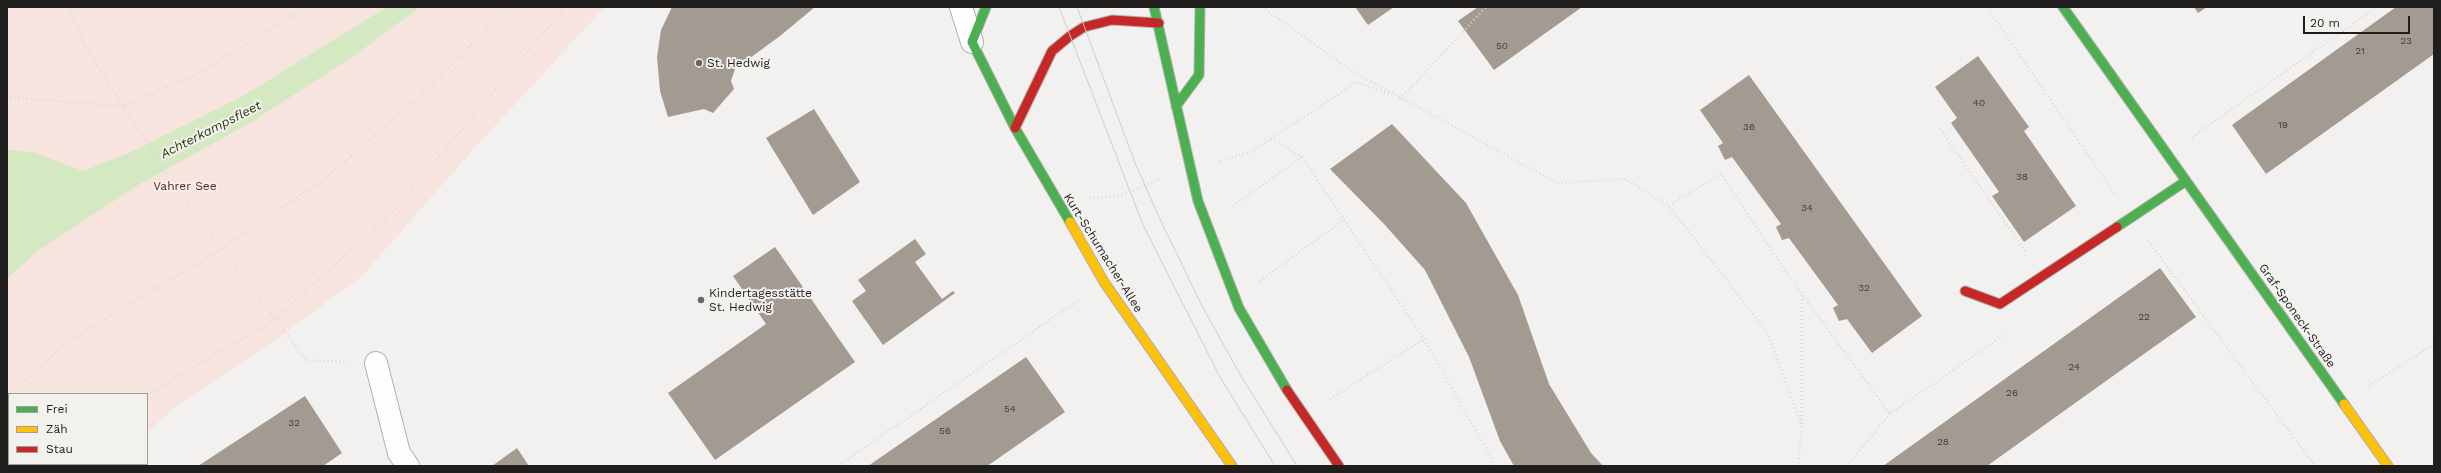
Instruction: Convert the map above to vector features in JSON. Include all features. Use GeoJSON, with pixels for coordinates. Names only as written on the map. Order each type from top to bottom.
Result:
{"type":"FeatureCollection","features":[{"type":"Feature","properties":{"kind":"street"},"geometry":{"type":"LineString","coordinates":[[961,7],[972,42]]}},
{"type":"Feature","properties":{"kind":"street"},"geometry":{"type":"LineString","coordinates":[[972,42],[986,7]]}},
{"type":"Feature","properties":{"kind":"street"},"geometry":{"type":"LineString","coordinates":[[1154,7],[1159,23],[1198,201],[1235,298],[1281,381],[1339,466]]}},
{"type":"Feature","properties":{"kind":"street"},"geometry":{"type":"LineString","coordinates":[[1176,106],[1199,75],[1200,7]]}},
{"type":"Feature","properties":{"kind":"street","name":"Graf-Sponeck-Straße"},"geometry":{"type":"LineString","coordinates":[[2063,7],[2388,466]]}},
{"type":"Feature","properties":{"kind":"street"},"geometry":{"type":"LineString","coordinates":[[1015,128],[1052,51],[1070,36],[1084,27],[1112,20],[1159,23]]}},
{"type":"Feature","properties":{"kind":"street","name":"Kurt-Schumacher-Allee"},"geometry":{"type":"LineString","coordinates":[[972,42],[1015,128],[1104,282],[1232,466]]}},
{"type":"Feature","properties":{"kind":"street"},"geometry":{"type":"LineString","coordinates":[[1965,291],[2000,304],[2044,277],[2186,181]]}},
{"type":"Feature","properties":{"kind":"street"},"geometry":{"type":"LineString","coordinates":[[376,363],[399,453],[408,466]]}},
{"type":"Feature","properties":{"kind":"path"},"geometry":{"type":"LineString","coordinates":[[69,7],[86,48],[174,185],[306,360],[376,363]]}},
{"type":"Feature","properties":{"kind":"path"},"geometry":{"type":"LineString","coordinates":[[7,97],[123,106],[204,71],[306,7]]}},
{"type":"Feature","properties":{"kind":"path"},"geometry":{"type":"LineString","coordinates":[[10,393],[69,341],[222,249],[327,177],[427,90],[508,7]]}},
{"type":"Feature","properties":{"kind":"path"},"geometry":{"type":"LineString","coordinates":[[148,394],[275,319],[390,215],[565,7]]}},
{"type":"Feature","properties":{"kind":"path"},"geometry":{"type":"LineString","coordinates":[[1262,7],[1352,71],[1557,183],[1625,179],[1669,206],[1767,332],[1802,426]]}},
{"type":"Feature","properties":{"kind":"path"},"geometry":{"type":"LineString","coordinates":[[1401,99],[1486,7]]}},
{"type":"Feature","properties":{"kind":"path"},"geometry":{"type":"LineString","coordinates":[[2167,154],[2377,7]]}},
{"type":"Feature","properties":{"kind":"path"},"geometry":{"type":"LineString","coordinates":[[1056,200],[1120,196],[1172,173],[1190,170],[1251,152],[1357,82],[1401,99]]}},
{"type":"Feature","properties":{"kind":"path"},"geometry":{"type":"LineString","coordinates":[[1940,129],[2044,277]]}},
{"type":"Feature","properties":{"kind":"path"},"geometry":{"type":"LineString","coordinates":[[1271,139],[1302,157],[1345,219],[1424,339],[1496,466]]}},
{"type":"Feature","properties":{"kind":"path"},"geometry":{"type":"LineString","coordinates":[[1207,225],[1302,157]]}},
{"type":"Feature","properties":{"kind":"path"},"geometry":{"type":"LineString","coordinates":[[1669,206],[1721,174],[1802,294],[1890,414]]}},
{"type":"Feature","properties":{"kind":"path"},"geometry":{"type":"LineString","coordinates":[[1235,298],[1345,219]]}},
{"type":"Feature","properties":{"kind":"path"},"geometry":{"type":"LineString","coordinates":[[838,466],[1104,282]]}},
{"type":"Feature","properties":{"kind":"path"},"geometry":{"type":"LineString","coordinates":[[1798,466],[1802,426],[1802,294]]}},
{"type":"Feature","properties":{"kind":"path"},"geometry":{"type":"LineString","coordinates":[[1846,466],[1890,414],[2008,332]]}},
{"type":"Feature","properties":{"kind":"path"},"geometry":{"type":"LineString","coordinates":[[1304,414],[1424,339]]}},
{"type":"Feature","properties":{"kind":"path"},"geometry":{"type":"LineString","coordinates":[[2344,403],[2434,344]]}},
{"type":"Feature","properties":{"kind":"green space","name":"Vahrer See"},"geometry":{"type":"Polygon","coordinates":[[[7,7],[605,7],[480,142],[362,276],[270,344],[177,405],[148,432],[148,393],[8,393],[8,465],[112,465],[7,466],[7,7]]]}},
{"type":"Feature","properties":{"kind":"water","name":"Achterkampsfleet"},"geometry":{"type":"Polygon","coordinates":[[[387,7],[420,7],[354,56],[250,123],[138,185],[36,252],[7,279],[7,150],[33,152],[83,171],[127,154],[243,96],[387,7]]]}},
{"type":"Feature","properties":{"kind":"building","name":"St. Hedwig"},"geometry":{"type":"Polygon","coordinates":[[[672,7],[815,7],[780,36],[735,69],[731,81],[734,89],[713,113],[704,109],[668,117],[660,91],[657,57],[661,30],[672,7]]]}},
{"type":"Feature","properties":{"kind":"building"},"geometry":{"type":"Polygon","coordinates":[[[1355,7],[1394,7],[1368,25],[1355,7]]]}},
{"type":"Feature","properties":{"kind":"building"},"geometry":{"type":"Polygon","coordinates":[[[1478,7],[1582,7],[1494,70],[1458,21],[1478,7]]]}},
{"type":"Feature","properties":{"kind":"building"},"geometry":{"type":"Polygon","coordinates":[[[2194,7],[2207,7],[2198,13],[2194,7]]]}},
{"type":"Feature","properties":{"kind":"building"},"geometry":{"type":"Polygon","coordinates":[[[2396,7],[2434,7],[2434,54],[2266,174],[2232,125],[2396,7]]]}},
{"type":"Feature","properties":{"kind":"building"},"geometry":{"type":"Polygon","coordinates":[[[1978,56],[2029,127],[2024,131],[2076,206],[2024,242],[1992,196],[1999,192],[1951,123],[1957,118],[1935,87],[1978,56]]]}},
{"type":"Feature","properties":{"kind":"building"},"geometry":{"type":"Polygon","coordinates":[[[1749,75],[1922,316],[1872,353],[1847,319],[1839,321],[1833,308],[1838,305],[1789,238],[1782,240],[1776,227],[1781,224],[1732,157],[1725,160],[1718,146],[1723,143],[1700,110],[1749,75]]]}},
{"type":"Feature","properties":{"kind":"building"},"geometry":{"type":"Polygon","coordinates":[[[814,109],[860,182],[813,215],[766,138],[814,109]]]}},
{"type":"Feature","properties":{"kind":"building"},"geometry":{"type":"Polygon","coordinates":[[[1392,124],[1466,203],[1518,295],[1549,384],[1591,453],[1603,466],[1514,466],[1500,441],[1469,357],[1425,270],[1384,224],[1330,169],[1392,124]]]}},
{"type":"Feature","properties":{"kind":"building"},"geometry":{"type":"Polygon","coordinates":[[[915,239],[926,254],[915,262],[942,299],[953,291],[955,293],[883,345],[852,301],[866,291],[858,280],[915,239]]]}},
{"type":"Feature","properties":{"kind":"building"},"geometry":{"type":"Polygon","coordinates":[[[775,247],[855,362],[715,460],[668,393],[766,324],[733,276],[775,247]]]}},
{"type":"Feature","properties":{"kind":"building"},"geometry":{"type":"Polygon","coordinates":[[[2160,268],[2196,317],[1987,466],[1883,466],[2160,268]]]}},
{"type":"Feature","properties":{"kind":"building"},"geometry":{"type":"Polygon","coordinates":[[[1026,357],[1065,412],[993,462],[987,466],[868,466],[1026,357]]]}},
{"type":"Feature","properties":{"kind":"building"},"geometry":{"type":"Polygon","coordinates":[[[305,396],[342,453],[323,466],[198,466],[305,396]]]}},
{"type":"Feature","properties":{"kind":"building"},"geometry":{"type":"Polygon","coordinates":[[[517,448],[529,466],[492,466],[517,448]]]}},
{"type":"Feature","properties":{"kind":"tram line"},"geometry":{"type":"LineString","coordinates":[[1059,7],[1143,225],[1220,377],[1275,466]]}},
{"type":"Feature","properties":{"kind":"tram line"},"geometry":{"type":"LineString","coordinates":[[1077,7],[1135,163],[1159,217],[1201,304],[1241,376],[1297,466]]}},
{"type":"Feature","properties":{"kind":"traffic: fast"},"geometry":{"type":"LineString","coordinates":[[986,7],[972,42],[1015,128],[1070,222]]}},
{"type":"Feature","properties":{"kind":"traffic: fast"},"geometry":{"type":"LineString","coordinates":[[1154,7],[1198,201],[1239,308],[1287,390]]}},
{"type":"Feature","properties":{"kind":"traffic: fast"},"geometry":{"type":"LineString","coordinates":[[1176,106],[1199,75],[1200,7]]}},
{"type":"Feature","properties":{"kind":"traffic: fast"},"geometry":{"type":"LineString","coordinates":[[2063,7],[2344,404]]}},
{"type":"Feature","properties":{"kind":"traffic: fast"},"geometry":{"type":"LineString","coordinates":[[2117,227],[2186,181]]}},
{"type":"Feature","properties":{"kind":"traffic: slow"},"geometry":{"type":"LineString","coordinates":[[1070,222],[1104,282],[1232,466]]}},
{"type":"Feature","properties":{"kind":"traffic: slow"},"geometry":{"type":"LineString","coordinates":[[2344,404],[2388,466]]}},
{"type":"Feature","properties":{"kind":"traffic: jam"},"geometry":{"type":"LineString","coordinates":[[1015,128],[1052,51],[1070,36],[1084,27],[1112,20],[1159,23]]}},
{"type":"Feature","properties":{"kind":"traffic: jam"},"geometry":{"type":"LineString","coordinates":[[1965,291],[2000,304],[2117,227]]}},
{"type":"Feature","properties":{"kind":"traffic: jam"},"geometry":{"type":"LineString","coordinates":[[1287,390],[1339,466]]}},
{"type":"Feature","properties":{"kind":"place","name":"St. Hedwig"},"geometry":{"type":"Point","coordinates":[699,63]}},
{"type":"Feature","properties":{"kind":"place","name":"Kindertagesstätte St. Hedwig"},"geometry":{"type":"Point","coordinates":[701,300]}}]}
